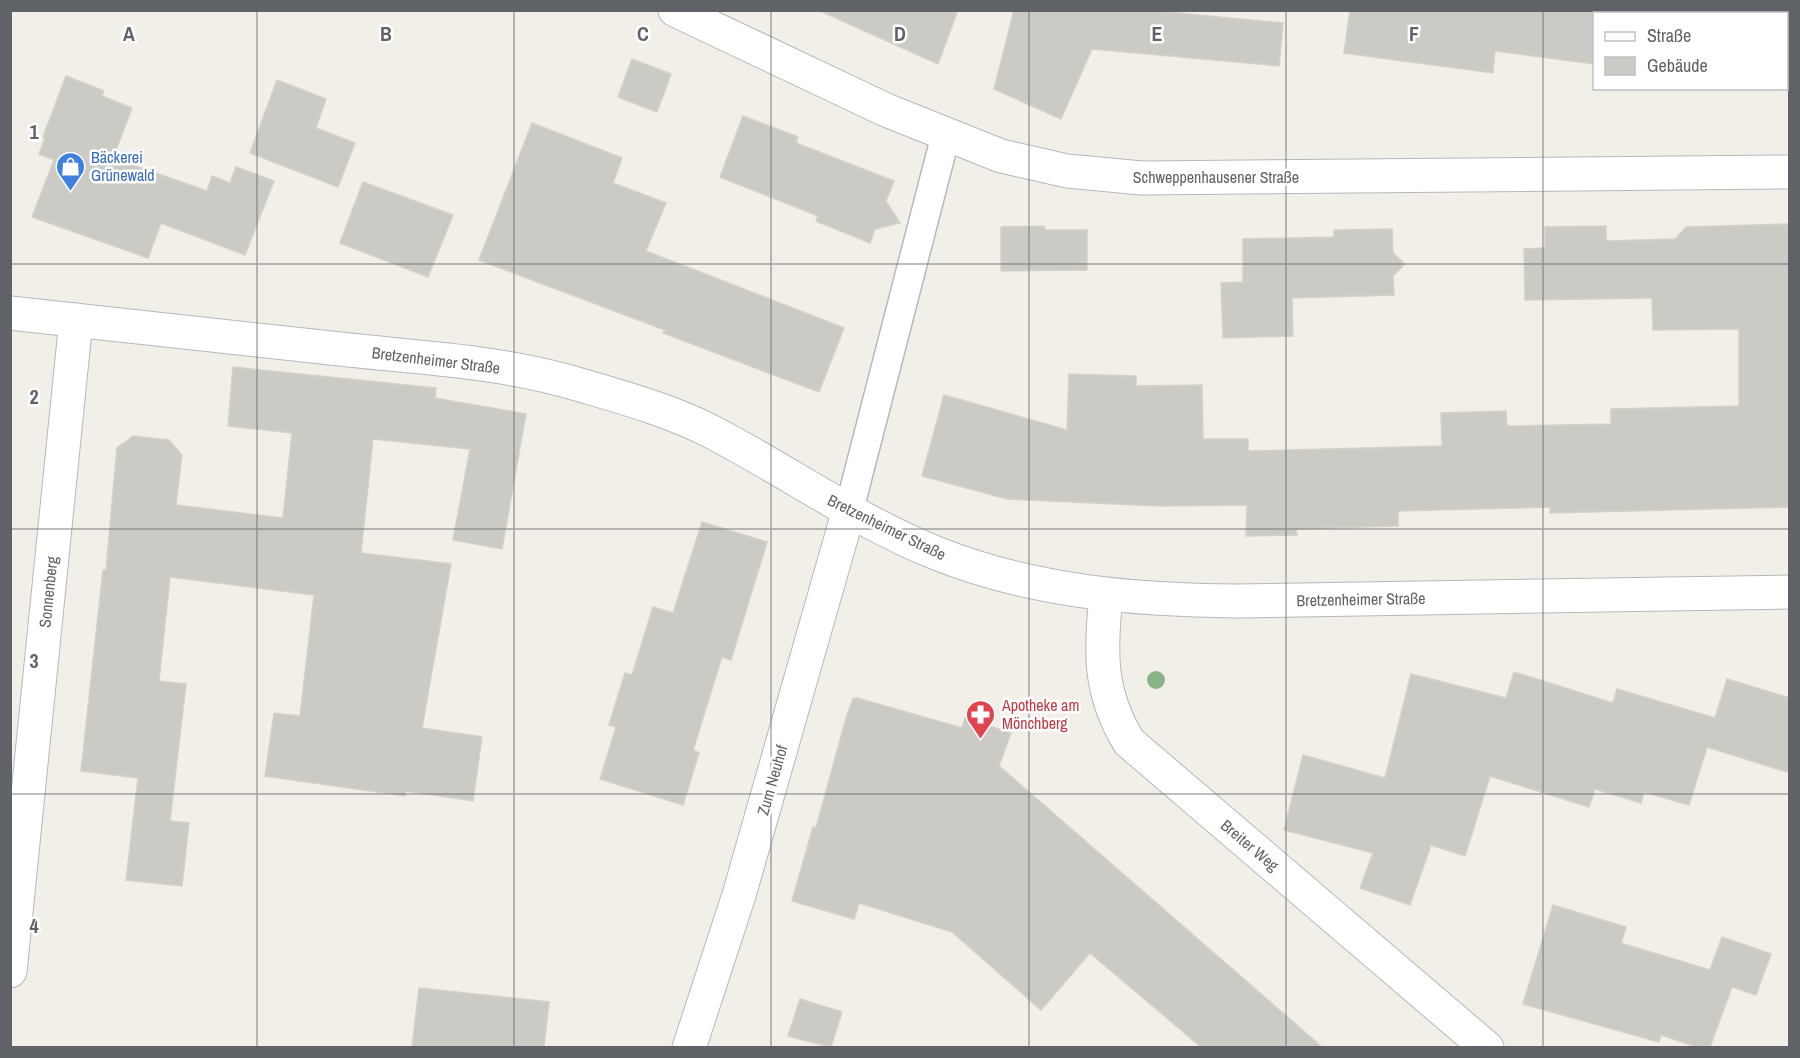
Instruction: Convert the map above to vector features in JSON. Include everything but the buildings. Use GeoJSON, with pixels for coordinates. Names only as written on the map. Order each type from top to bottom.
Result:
{"type":"FeatureCollection","features":[{"type":"Feature","properties":{"kind":"street","name":"Schweppenhausener Straße"},"geometry":{"type":"LineString","coordinates":[[675,10],[886,110],[1001,156],[1067,171],[1142,178],[1790,172]]}},
{"type":"Feature","properties":{"kind":"street","name":"Bretzenheimer Straße"},"geometry":{"type":"LineString","coordinates":[[10,313],[407,356],[567,381],[706,429],[849,510],[937,553],[1016,577],[1106,596],[1159,601],[1238,602],[1790,592]]}},
{"type":"Feature","properties":{"kind":"street","name":"Sonnenberg"},"geometry":{"type":"LineString","coordinates":[[10,971],[76,320]]}},
{"type":"Feature","properties":{"kind":"street","name":"Zum Neuhof"},"geometry":{"type":"LineString","coordinates":[[689,1047],[739,895],[849,510]]}},
{"type":"Feature","properties":{"kind":"street","name":"Breiter Weg"},"geometry":{"type":"LineString","coordinates":[[1106,596],[1102,652],[1105,686],[1113,717],[1129,742],[1487,1047]]}},
{"type":"Feature","properties":{"kind":"lane"},"geometry":{"type":"LineString","coordinates":[[849,510],[946,134]]}},
{"type":"Feature","properties":{"kind":"place","name":"Bäckerei Grünewald"},"geometry":{"type":"Point","coordinates":[70,192]}},
{"type":"Feature","properties":{"kind":"place","name":"Apotheke am Mönchberg"},"geometry":{"type":"Point","coordinates":[981,740]}}]}
